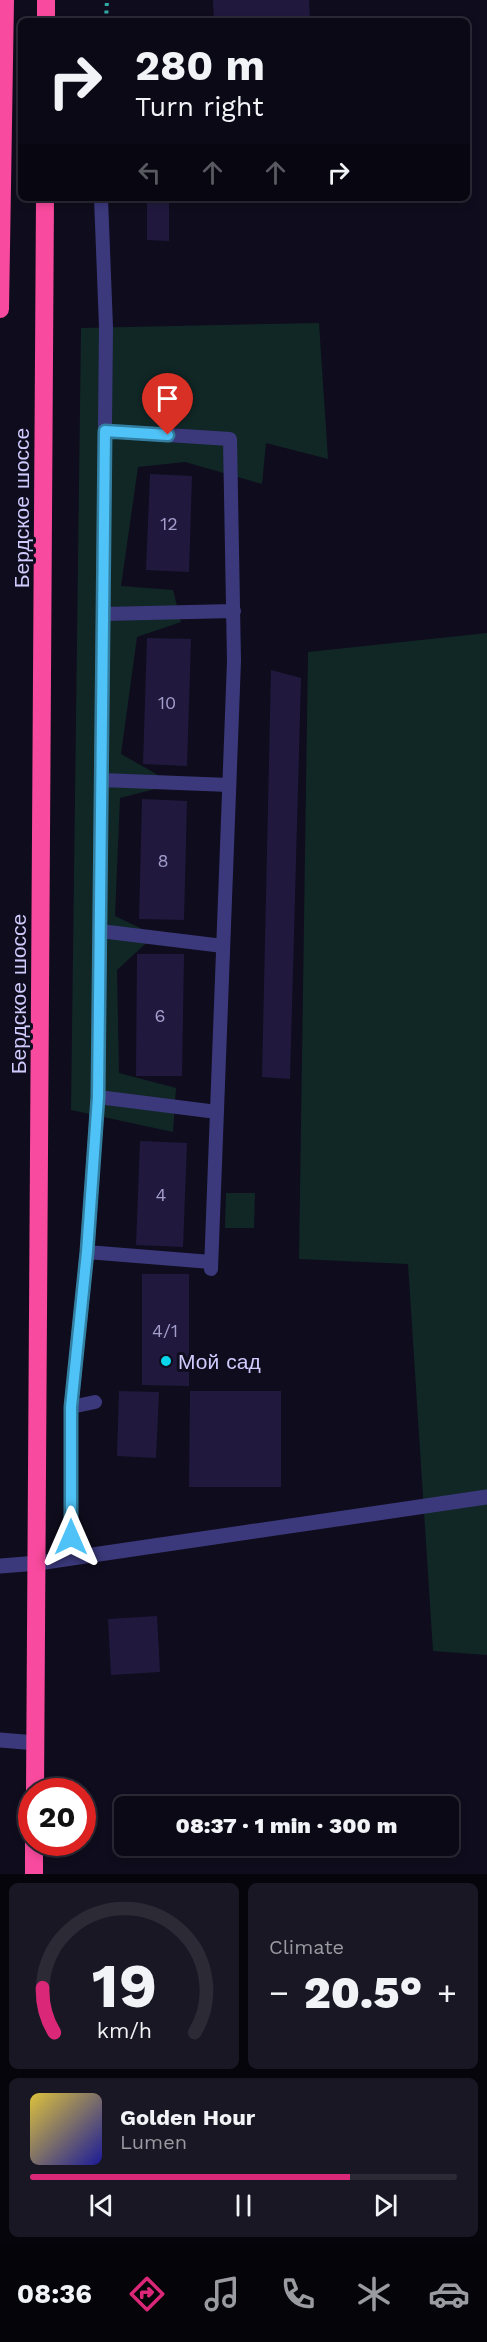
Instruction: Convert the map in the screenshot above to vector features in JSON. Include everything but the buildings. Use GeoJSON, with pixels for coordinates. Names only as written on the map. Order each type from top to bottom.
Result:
{"type":"FeatureCollection","features":[{"type":"Feature","properties":{"kind":"highway"},"geometry":{"type":"LineString","coordinates":[[0,309],[5,0]]}},
{"type":"Feature","properties":{"kind":"highway"},"geometry":{"type":"LineString","coordinates":[[46,0],[46,18]]}},
{"type":"Feature","properties":{"kind":"highway","name":"Бердское шоссе"},"geometry":{"type":"LineString","coordinates":[[35,1778],[45,201]]}},
{"type":"Feature","properties":{"kind":"highway"},"geometry":{"type":"LineString","coordinates":[[33,1874],[34,1856]]}},
{"type":"Feature","properties":{"kind":"street"},"geometry":{"type":"LineString","coordinates":[[0,1566],[38,1563],[487,1497]]}},
{"type":"Feature","properties":{"kind":"street"},"geometry":{"type":"LineString","coordinates":[[0,1740],[36,1743]]}},
{"type":"Feature","properties":{"kind":"lane"},"geometry":{"type":"LineString","coordinates":[[71,1558],[71,1407],[87,1252],[98,1097],[106,327],[101,201]]}},
{"type":"Feature","properties":{"kind":"lane"},"geometry":{"type":"LineString","coordinates":[[87,1252],[211,1265],[234,611],[230,439],[105,431]]}},
{"type":"Feature","properties":{"kind":"lane"},"geometry":{"type":"LineString","coordinates":[[103,614],[234,611]]}},
{"type":"Feature","properties":{"kind":"lane"},"geometry":{"type":"LineString","coordinates":[[102,780],[229,785]]}},
{"type":"Feature","properties":{"kind":"lane"},"geometry":{"type":"LineString","coordinates":[[100,931],[223,946]]}},
{"type":"Feature","properties":{"kind":"lane"},"geometry":{"type":"LineString","coordinates":[[98,1097],[217,1112]]}},
{"type":"Feature","properties":{"kind":"lane"},"geometry":{"type":"LineString","coordinates":[[71,1407],[95,1402]]}},
{"type":"Feature","properties":{"kind":"path"},"geometry":{"type":"LineString","coordinates":[[106,18],[107,0]]}},
{"type":"Feature","properties":{"kind":"green space"},"geometry":{"type":"Polygon","coordinates":[[[319,323],[328,459],[266,443],[262,484],[185,462],[138,467],[121,586],[173,590],[181,622],[137,637],[121,754],[174,784],[120,798],[115,916],[155,935],[117,970],[119,1073],[176,1088],[173,1132],[71,1110],[81,328],[319,323]]]}},
{"type":"Feature","properties":{"kind":"green space"},"geometry":{"type":"Polygon","coordinates":[[[487,633],[487,1655],[433,1651],[408,1264],[299,1259],[308,652],[487,633]]]}},
{"type":"Feature","properties":{"kind":"green space"},"geometry":{"type":"Polygon","coordinates":[[[226,1193],[255,1193],[254,1228],[225,1228],[226,1193]]]}},
{"type":"Feature","properties":{"kind":"place","name":"Мой сад"},"geometry":{"type":"Point","coordinates":[166,1361]}},
{"type":"Feature","properties":{"kind":"route"},"geometry":{"type":"LineString","coordinates":[[71,1537],[71,1407],[87,1252],[98,1097],[105,431],[168,435]]}}]}
